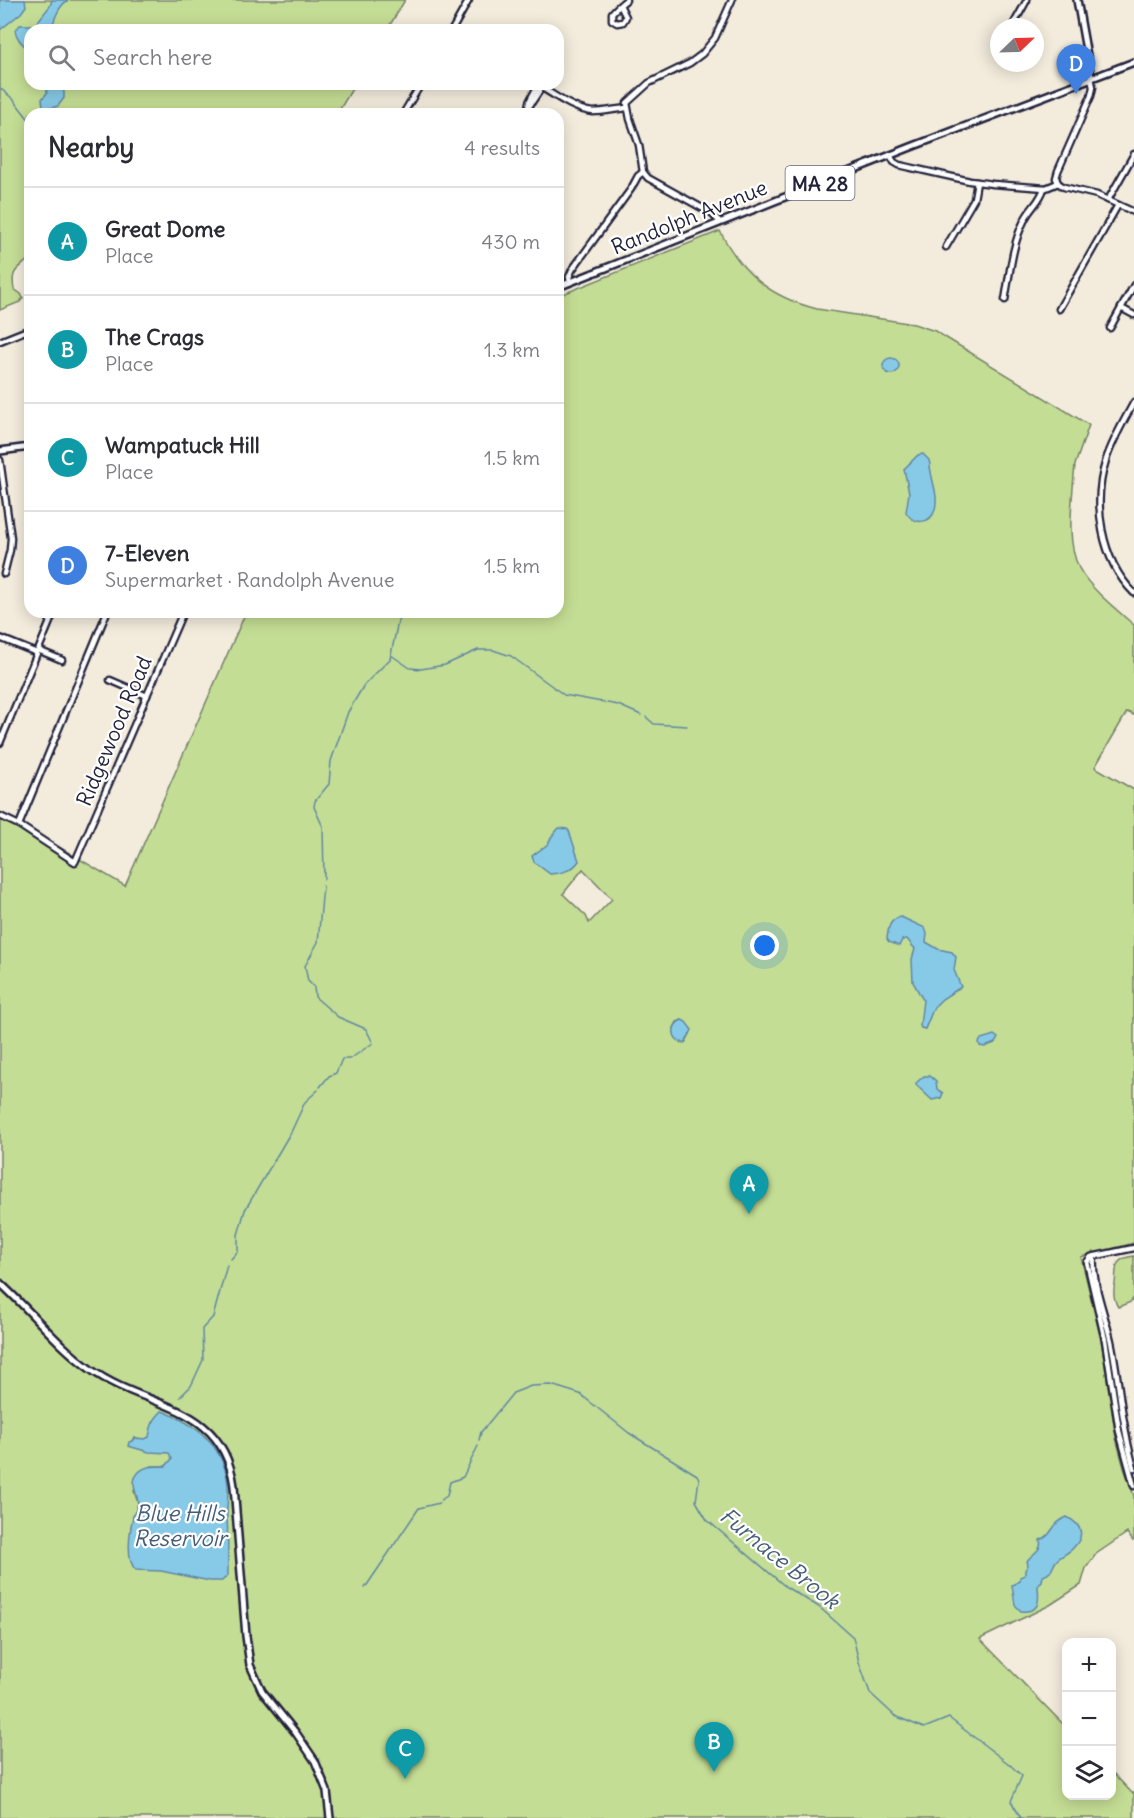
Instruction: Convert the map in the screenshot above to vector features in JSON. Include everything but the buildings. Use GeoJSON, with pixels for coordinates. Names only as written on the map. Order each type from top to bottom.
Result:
{"type":"FeatureCollection","features":[{"type":"Feature","properties":{"kind":"main road"},"geometry":{"type":"LineString","coordinates":[[1077,0],[1091,78]]}},
{"type":"Feature","properties":{"kind":"main road","name":"Randolph Avenue"},"geometry":{"type":"LineString","coordinates":[[564,284],[890,155],[1134,62]]}},
{"type":"Feature","properties":{"kind":"main road"},"geometry":{"type":"LineString","coordinates":[[0,451],[24,448]]}},
{"type":"Feature","properties":{"kind":"main road"},"geometry":{"type":"LineString","coordinates":[[0,1283],[57,1342],[92,1370],[120,1386],[195,1419],[210,1432],[222,1448],[230,1466],[234,1486],[250,1665],[264,1695],[296,1733],[315,1761],[327,1791],[330,1818]]}},
{"type":"Feature","properties":{"kind":"street"},"geometry":{"type":"LineString","coordinates":[[455,24],[469,0]]}},
{"type":"Feature","properties":{"kind":"street"},"geometry":{"type":"LineString","coordinates":[[620,5],[625,13],[624,21],[618,23],[613,21],[611,16],[614,11],[620,5],[626,0]]}},
{"type":"Feature","properties":{"kind":"street"},"geometry":{"type":"LineString","coordinates":[[545,90],[585,110],[598,112],[627,108],[649,83],[690,63],[702,54],[715,38],[732,0]]}},
{"type":"Feature","properties":{"kind":"street"},"geometry":{"type":"LineString","coordinates":[[1017,18],[1027,0]]}},
{"type":"Feature","properties":{"kind":"street"},"geometry":{"type":"LineString","coordinates":[[1091,78],[1093,87],[1091,96],[1056,178],[1062,186],[1090,192],[1134,212]]}},
{"type":"Feature","properties":{"kind":"street"},"geometry":{"type":"LineString","coordinates":[[407,108],[417,90]]}},
{"type":"Feature","properties":{"kind":"street"},"geometry":{"type":"LineString","coordinates":[[528,108],[536,90]]}},
{"type":"Feature","properties":{"kind":"street"},"geometry":{"type":"LineString","coordinates":[[627,108],[639,145],[643,172],[648,178],[711,213],[720,222]]}},
{"type":"Feature","properties":{"kind":"street"},"geometry":{"type":"LineString","coordinates":[[1108,200],[1134,154]]}},
{"type":"Feature","properties":{"kind":"street"},"geometry":{"type":"LineString","coordinates":[[890,155],[892,160],[899,165],[977,182],[1044,188],[1051,188],[1058,183]]}},
{"type":"Feature","properties":{"kind":"street"},"geometry":{"type":"LineString","coordinates":[[570,282],[572,270],[643,172]]}},
{"type":"Feature","properties":{"kind":"street"},"geometry":{"type":"LineString","coordinates":[[946,247],[974,198],[977,182]]}},
{"type":"Feature","properties":{"kind":"street"},"geometry":{"type":"LineString","coordinates":[[1005,300],[1017,237],[1024,220],[1043,194],[1044,188]]}},
{"type":"Feature","properties":{"kind":"street"},"geometry":{"type":"LineString","coordinates":[[1059,309],[1118,205]]}},
{"type":"Feature","properties":{"kind":"street"},"geometry":{"type":"LineString","coordinates":[[1110,328],[1134,285]]}},
{"type":"Feature","properties":{"kind":"street"},"geometry":{"type":"LineString","coordinates":[[1121,308],[1134,315]]}},
{"type":"Feature","properties":{"kind":"street"},"geometry":{"type":"LineString","coordinates":[[0,341],[24,331]]}},
{"type":"Feature","properties":{"kind":"street"},"geometry":{"type":"LineString","coordinates":[[1134,402],[1115,435],[1108,454],[1100,500],[1102,526],[1109,553],[1120,576],[1134,593]]}},
{"type":"Feature","properties":{"kind":"street"},"geometry":{"type":"LineString","coordinates":[[0,460],[11,542],[3,574]]}},
{"type":"Feature","properties":{"kind":"street"},"geometry":{"type":"LineString","coordinates":[[0,743],[51,618]]}},
{"type":"Feature","properties":{"kind":"street"},"geometry":{"type":"LineString","coordinates":[[0,816],[19,825],[105,618]]}},
{"type":"Feature","properties":{"kind":"street","name":"Ridgewood Road"},"geometry":{"type":"LineString","coordinates":[[19,825],[75,862],[180,618]]}},
{"type":"Feature","properties":{"kind":"street"},"geometry":{"type":"LineString","coordinates":[[0,638],[62,660]]}},
{"type":"Feature","properties":{"kind":"street"},"geometry":{"type":"LineString","coordinates":[[110,680],[147,696]]}},
{"type":"Feature","properties":{"kind":"street"},"geometry":{"type":"LineString","coordinates":[[1134,1248],[1088,1259],[1105,1340],[1119,1431],[1134,1486]]}},
{"type":"Feature","properties":{"kind":"street"},"geometry":{"type":"LineString","coordinates":[[1094,1256],[1094,1270],[1111,1342],[1123,1422],[1134,1468]]}},
{"type":"Feature","properties":{"kind":"green space"},"geometry":{"type":"Polygon","coordinates":[[[4,0],[405,0],[391,24],[24,24],[24,90],[351,90],[341,108],[24,108],[24,263],[13,277],[14,289],[23,298],[20,302],[0,310],[0,8],[4,0]]]}},
{"type":"Feature","properties":{"kind":"green space"},"geometry":{"type":"Polygon","coordinates":[[[720,231],[738,260],[748,271],[759,282],[785,298],[817,309],[914,324],[935,331],[1089,425],[1075,465],[1071,522],[1072,546],[1079,568],[1090,584],[1134,625],[1134,715],[1127,712],[1095,767],[1134,790],[1134,1243],[1081,1257],[1101,1340],[1116,1438],[1134,1496],[1134,1540],[1127,1533],[1096,1554],[1086,1568],[1081,1585],[1050,1605],[980,1639],[1062,1723],[1062,1800],[1116,1800],[1116,1776],[1134,1793],[1134,1818],[0,1818],[0,812],[125,886],[243,618],[564,618],[564,294],[720,231]],[[583,869],[563,894],[586,916],[589,923],[612,899],[583,869]],[[682,1020],[677,1022],[674,1028],[681,1043],[685,1043],[690,1034],[682,1020]],[[134,1438],[132,1441],[158,1452],[166,1452],[145,1439],[134,1438]],[[172,1459],[166,1466],[152,1466],[140,1471],[134,1491],[138,1503],[131,1528],[130,1554],[172,1459]]]}},
{"type":"Feature","properties":{"kind":"green space"},"geometry":{"type":"Polygon","coordinates":[[[1134,1256],[1134,1297],[1131,1302],[1118,1307],[1114,1293],[1117,1265],[1122,1259],[1134,1256]]]}},
{"type":"Feature","properties":{"kind":"water"},"geometry":{"type":"Polygon","coordinates":[[[0,0],[25,0],[26,6],[0,30],[0,0]]]}},
{"type":"Feature","properties":{"kind":"water"},"geometry":{"type":"Polygon","coordinates":[[[52,0],[69,0],[60,9],[53,24],[36,24],[52,0]]]}},
{"type":"Feature","properties":{"kind":"water"},"geometry":{"type":"Polygon","coordinates":[[[20,25],[24,25],[24,44],[15,30],[20,25]]]}},
{"type":"Feature","properties":{"kind":"water"},"geometry":{"type":"Polygon","coordinates":[[[47,90],[63,90],[64,98],[58,106],[46,108],[42,99],[47,90]]]}},
{"type":"Feature","properties":{"kind":"water"},"geometry":{"type":"Polygon","coordinates":[[[888,358],[894,358],[899,366],[897,372],[888,374],[883,369],[883,363],[888,358]]]}},
{"type":"Feature","properties":{"kind":"water"},"geometry":{"type":"Polygon","coordinates":[[[923,454],[929,460],[936,504],[930,518],[917,521],[906,512],[909,493],[904,469],[918,455],[923,454]]]}},
{"type":"Feature","properties":{"kind":"water"},"geometry":{"type":"Polygon","coordinates":[[[559,828],[569,831],[579,861],[566,871],[550,874],[534,862],[532,856],[548,844],[559,828]]]}},
{"type":"Feature","properties":{"kind":"water"},"geometry":{"type":"Polygon","coordinates":[[[901,917],[925,928],[926,942],[938,949],[952,952],[956,957],[954,970],[961,987],[934,1007],[925,1029],[920,1026],[923,1000],[913,982],[912,959],[915,949],[907,939],[902,940],[899,946],[887,939],[892,922],[901,917]]]}},
{"type":"Feature","properties":{"kind":"water"},"geometry":{"type":"Polygon","coordinates":[[[682,1020],[692,1030],[685,1043],[677,1040],[674,1033],[675,1026],[682,1020]]]}},
{"type":"Feature","properties":{"kind":"water"},"geometry":{"type":"Polygon","coordinates":[[[994,1035],[998,1038],[995,1043],[985,1047],[980,1046],[981,1039],[994,1035]]]}},
{"type":"Feature","properties":{"kind":"water"},"geometry":{"type":"Polygon","coordinates":[[[924,1076],[930,1076],[936,1081],[937,1089],[943,1093],[941,1098],[932,1100],[916,1085],[924,1076]]]}},
{"type":"Feature","properties":{"kind":"water","name":"Blue Hills Reservoir"},"geometry":{"type":"Polygon","coordinates":[[[162,1411],[175,1416],[207,1438],[222,1460],[228,1487],[228,1575],[222,1581],[210,1581],[161,1571],[136,1570],[130,1560],[131,1529],[138,1503],[134,1480],[142,1469],[166,1466],[172,1459],[169,1453],[149,1452],[128,1446],[134,1438],[149,1437],[156,1417],[162,1411]]]}},
{"type":"Feature","properties":{"kind":"water"},"geometry":{"type":"Polygon","coordinates":[[[1067,1517],[1079,1527],[1080,1538],[1072,1549],[1056,1561],[1049,1573],[1043,1576],[1038,1586],[1038,1601],[1035,1608],[1021,1611],[1015,1605],[1012,1585],[1025,1575],[1027,1561],[1039,1549],[1040,1540],[1067,1517]]]}},
{"type":"Feature","properties":{"kind":"waterway"},"geometry":{"type":"LineString","coordinates":[[0,88],[13,99],[24,113]]}},
{"type":"Feature","properties":{"kind":"waterway"},"geometry":{"type":"LineString","coordinates":[[324,879],[323,827],[314,807],[315,801],[329,784],[331,761],[348,712],[364,685],[390,659],[399,618]]}},
{"type":"Feature","properties":{"kind":"waterway"},"geometry":{"type":"LineString","coordinates":[[391,655],[410,668],[421,669],[445,665],[478,650],[493,650],[511,656],[564,695],[618,705],[641,715]]}},
{"type":"Feature","properties":{"kind":"waterway"},"geometry":{"type":"LineString","coordinates":[[646,717],[654,724],[687,726]]}},
{"type":"Feature","properties":{"kind":"waterway"},"geometry":{"type":"LineString","coordinates":[[320,1087],[329,1076],[336,1073],[342,1059],[350,1059],[373,1043],[366,1029],[338,1017],[315,997],[314,987],[308,981],[305,966],[318,942],[323,886]]}},
{"type":"Feature","properties":{"kind":"waterway"},"geometry":{"type":"LineString","coordinates":[[231,1259],[238,1251],[238,1235],[245,1210],[292,1130],[305,1102],[318,1090]]}},
{"type":"Feature","properties":{"kind":"waterway"},"geometry":{"type":"LineString","coordinates":[[180,1397],[191,1386],[203,1360],[202,1329],[213,1317],[227,1265]]}},
{"type":"Feature","properties":{"kind":"waterway","name":"Furnace Brook"},"geometry":{"type":"LineString","coordinates":[[479,1440],[481,1432],[513,1393],[531,1386],[551,1385],[580,1394],[629,1433],[697,1475],[699,1479],[696,1501],[707,1520],[786,1587],[819,1607],[853,1637],[870,1693],[895,1716],[924,1728],[949,1718],[1022,1776],[1011,1801],[1021,1818]]}},
{"type":"Feature","properties":{"kind":"waterway","name":"Furnace Brook"},"geometry":{"type":"LineString","coordinates":[[441,1500],[447,1496],[450,1482],[463,1477],[478,1446]]}},
{"type":"Feature","properties":{"kind":"waterway","name":"Furnace Brook"},"geometry":{"type":"LineString","coordinates":[[365,1588],[419,1508],[439,1503]]}},
{"type":"Feature","properties":{"kind":"place","name":"7-Eleven"},"geometry":{"type":"Point","coordinates":[1076,94]}},
{"type":"Feature","properties":{"kind":"place","name":"Great Dome"},"geometry":{"type":"Point","coordinates":[749,1214]}},
{"type":"Feature","properties":{"kind":"place","name":"The Crags"},"geometry":{"type":"Point","coordinates":[714,1772]}},
{"type":"Feature","properties":{"kind":"place","name":"Wampatuck Hill"},"geometry":{"type":"Point","coordinates":[405,1779]}}]}
